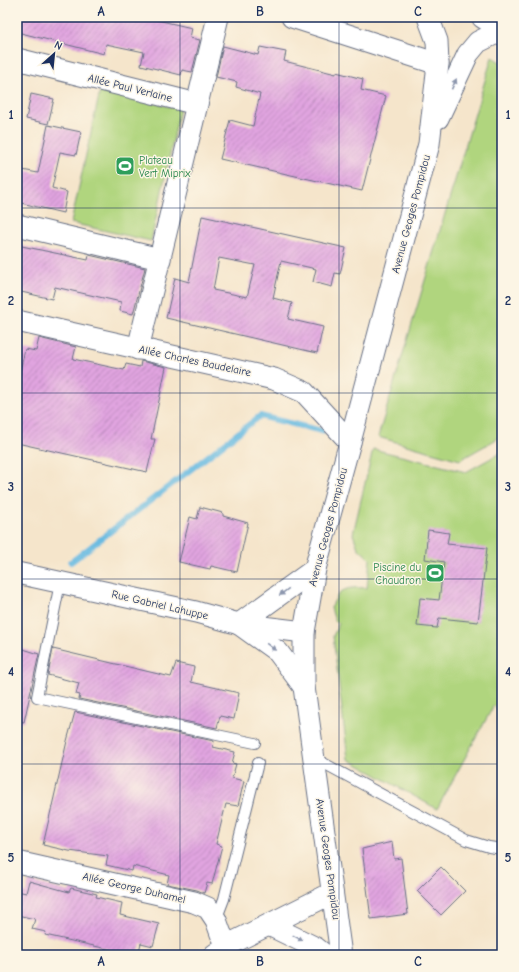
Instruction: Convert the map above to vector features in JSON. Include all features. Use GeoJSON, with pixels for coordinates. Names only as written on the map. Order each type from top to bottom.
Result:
{"type":"FeatureCollection","features":[{"type":"Feature","properties":{"kind":"main road"},"geometry":{"type":"LineString","coordinates":[[483,17],[502,29]]}},
{"type":"Feature","properties":{"kind":"street"},"geometry":{"type":"LineString","coordinates":[[138,349],[218,17]]}},
{"type":"Feature","properties":{"kind":"street"},"geometry":{"type":"LineString","coordinates":[[292,17],[438,64]]}},
{"type":"Feature","properties":{"kind":"street","name":"Avenue Geoges Pompidou"},"geometry":{"type":"LineString","coordinates":[[341,955],[304,687],[304,632],[315,569],[350,442],[431,131],[438,64],[437,41],[428,17]]}},
{"type":"Feature","properties":{"kind":"street","name":"Avenue Geoges Pompidou"},"geometry":{"type":"LineString","coordinates":[[431,131],[468,54],[478,42],[502,29]]}},
{"type":"Feature","properties":{"kind":"street","name":"Allée Paul Verlaine"},"geometry":{"type":"LineString","coordinates":[[17,59],[197,104]]}},
{"type":"Feature","properties":{"kind":"street"},"geometry":{"type":"LineString","coordinates":[[17,225],[160,259]]}},
{"type":"Feature","properties":{"kind":"street","name":"Allée Charles Baudelaire"},"geometry":{"type":"LineString","coordinates":[[17,321],[274,379],[304,392],[350,442]]}},
{"type":"Feature","properties":{"kind":"street"},"geometry":{"type":"LineString","coordinates":[[304,687],[278,652],[239,624],[315,569]]}},
{"type":"Feature","properties":{"kind":"street","name":"Rue Gabriel Lahuppe"},"geometry":{"type":"LineString","coordinates":[[17,573],[196,612],[239,624],[304,632]]}},
{"type":"Feature","properties":{"kind":"street"},"geometry":{"type":"LineString","coordinates":[[294,912],[311,890],[322,872],[328,857]]}},
{"type":"Feature","properties":{"kind":"street","name":"Allée George Duhamel"},"geometry":{"type":"LineString","coordinates":[[17,862],[194,902],[208,908],[216,920],[221,934],[221,950]]}},
{"type":"Feature","properties":{"kind":"street"},"geometry":{"type":"LineString","coordinates":[[221,950],[332,893]]}},
{"type":"Feature","properties":{"kind":"street"},"geometry":{"type":"LineString","coordinates":[[269,925],[316,948],[325,955]]}},
{"type":"Feature","properties":{"kind":"lane"},"geometry":{"type":"LineString","coordinates":[[60,583],[37,697],[256,743]]}},
{"type":"Feature","properties":{"kind":"lane"},"geometry":{"type":"LineString","coordinates":[[314,758],[466,840],[489,847],[502,849]]}},
{"type":"Feature","properties":{"kind":"lane"},"geometry":{"type":"LineString","coordinates":[[216,920],[224,899],[258,763]]}},
{"type":"Feature","properties":{"kind":"green space"},"geometry":{"type":"Polygon","coordinates":[[[492,57],[502,63],[502,436],[460,460],[378,437],[492,57]]]}},
{"type":"Feature","properties":{"kind":"green space","name":"Plateau Vert Miprix"},"geometry":{"type":"Polygon","coordinates":[[[100,91],[180,109],[151,241],[71,223],[100,91]]]}},
{"type":"Feature","properties":{"kind":"green space"},"geometry":{"type":"Polygon","coordinates":[[[373,449],[466,472],[502,452],[502,715],[494,705],[437,809],[348,759],[333,636],[339,623],[335,621],[331,608],[337,596],[344,590],[353,588],[367,588],[370,559],[358,548],[353,534],[373,449]]]}},
{"type":"Feature","properties":{"kind":"building"},"geometry":{"type":"Polygon","coordinates":[[[17,17],[144,17],[192,28],[190,38],[200,40],[192,72],[182,70],[181,75],[141,65],[144,52],[106,44],[104,54],[17,32],[17,17]]]}},
{"type":"Feature","properties":{"kind":"building"},"geometry":{"type":"Polygon","coordinates":[[[223,46],[258,55],[260,47],[286,52],[284,61],[363,79],[361,90],[386,96],[362,191],[220,159],[230,120],[253,126],[260,94],[236,87],[237,82],[216,77],[223,46]]]}},
{"type":"Feature","properties":{"kind":"building"},"geometry":{"type":"Polygon","coordinates":[[[31,94],[54,99],[48,124],[26,119],[31,94]]]}},
{"type":"Feature","properties":{"kind":"building"},"geometry":{"type":"Polygon","coordinates":[[[48,125],[81,132],[76,155],[60,152],[52,188],[67,192],[63,213],[17,202],[17,169],[38,173],[48,125]]]}},
{"type":"Feature","properties":{"kind":"building"},"geometry":{"type":"Polygon","coordinates":[[[202,216],[346,248],[340,274],[335,273],[332,287],[313,282],[316,269],[281,261],[273,298],[292,303],[288,319],[323,327],[317,353],[166,318],[175,278],[189,282],[202,216]],[[219,258],[213,290],[247,297],[255,265],[219,258]]]}},
{"type":"Feature","properties":{"kind":"building"},"geometry":{"type":"Polygon","coordinates":[[[17,245],[88,260],[89,255],[145,268],[133,314],[120,311],[121,302],[55,287],[52,299],[17,291],[17,245]]]}},
{"type":"Feature","properties":{"kind":"building"},"geometry":{"type":"Polygon","coordinates":[[[39,338],[76,347],[73,359],[124,370],[126,364],[140,367],[141,361],[166,367],[151,439],[155,439],[147,472],[17,443],[17,386],[25,349],[36,351],[39,338]]]}},
{"type":"Feature","properties":{"kind":"building"},"geometry":{"type":"Polygon","coordinates":[[[200,507],[223,513],[223,516],[248,523],[237,572],[211,566],[210,569],[179,562],[190,517],[197,519],[200,507]]]}},
{"type":"Feature","properties":{"kind":"building"},"geometry":{"type":"Polygon","coordinates":[[[428,530],[449,533],[447,544],[487,548],[478,622],[439,618],[437,628],[417,626],[420,598],[439,600],[444,562],[425,559],[428,530]]]}},
{"type":"Feature","properties":{"kind":"building"},"geometry":{"type":"Polygon","coordinates":[[[17,647],[39,654],[24,722],[17,721],[17,647]]]}},
{"type":"Feature","properties":{"kind":"building"},"geometry":{"type":"Polygon","coordinates":[[[53,649],[171,677],[176,663],[194,667],[191,682],[239,693],[234,719],[220,716],[217,728],[79,699],[80,695],[76,694],[79,683],[48,675],[53,649]]]}},
{"type":"Feature","properties":{"kind":"building"},"geometry":{"type":"Polygon","coordinates":[[[75,712],[214,741],[213,747],[235,752],[232,763],[236,764],[232,778],[244,781],[238,806],[226,804],[216,844],[222,846],[212,884],[207,883],[204,893],[197,890],[167,884],[169,875],[133,866],[132,871],[106,865],[108,856],[69,851],[43,845],[75,712]]]}},
{"type":"Feature","properties":{"kind":"building"},"geometry":{"type":"Polygon","coordinates":[[[392,842],[394,859],[401,858],[408,914],[371,919],[362,849],[392,842]]]}},
{"type":"Feature","properties":{"kind":"building"},"geometry":{"type":"Polygon","coordinates":[[[441,867],[465,891],[441,915],[417,891],[441,867]]]}},
{"type":"Feature","properties":{"kind":"building"},"geometry":{"type":"Polygon","coordinates":[[[29,881],[69,892],[71,888],[97,894],[96,897],[122,903],[120,915],[159,924],[153,946],[141,943],[138,955],[111,955],[112,950],[45,935],[46,932],[32,929],[35,919],[17,915],[17,891],[26,893],[29,881]]]}},
{"type":"Feature","properties":{"kind":"waterway"},"geometry":{"type":"LineString","coordinates":[[71,562],[260,416],[322,431]]}},
{"type":"Feature","properties":{"kind":"place","name":"Plateau Vert Miprix"},"geometry":{"type":"Point","coordinates":[125,166]}},
{"type":"Feature","properties":{"kind":"place","name":"Piscine du Chaudron"},"geometry":{"type":"Point","coordinates":[435,573]}}]}
